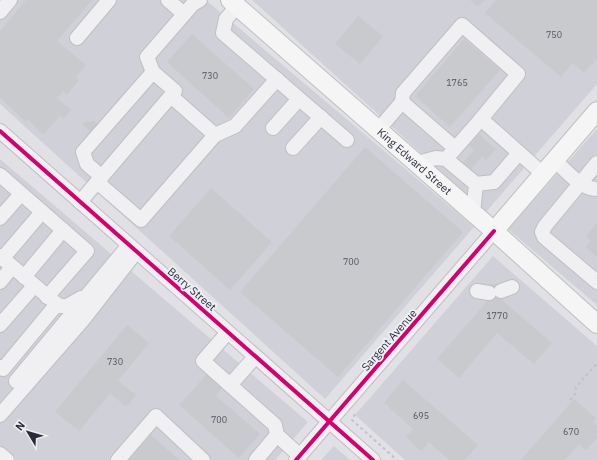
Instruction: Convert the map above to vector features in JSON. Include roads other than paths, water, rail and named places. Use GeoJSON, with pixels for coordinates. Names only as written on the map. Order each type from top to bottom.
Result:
{"type":"FeatureCollection","features":[{"type":"Feature","properties":{"kind":"main road","name":"King Edward Street"},"geometry":{"type":"LineString","coordinates":[[233,3],[494,231],[597,324]]}},
{"type":"Feature","properties":{"kind":"main road","name":"Sargent Avenue"},"geometry":{"type":"LineString","coordinates":[[494,231],[597,111]]}},
{"type":"Feature","properties":{"kind":"street"},"geometry":{"type":"LineString","coordinates":[[0,12],[10,0]]}},
{"type":"Feature","properties":{"kind":"street"},"geometry":{"type":"LineString","coordinates":[[77,38],[109,0]]}},
{"type":"Feature","properties":{"kind":"street"},"geometry":{"type":"LineString","coordinates":[[168,0],[184,14]]}},
{"type":"Feature","properties":{"kind":"street"},"geometry":{"type":"LineString","coordinates":[[80,202],[175,92],[152,72],[147,57],[193,4],[200,0]]}},
{"type":"Feature","properties":{"kind":"street"},"geometry":{"type":"LineString","coordinates":[[233,3],[226,19],[223,33],[347,140]]}},
{"type":"Feature","properties":{"kind":"street"},"geometry":{"type":"LineString","coordinates":[[378,130],[402,102],[403,93],[462,25],[518,74],[451,153],[416,163]]}},
{"type":"Feature","properties":{"kind":"street"},"geometry":{"type":"LineString","coordinates":[[152,72],[84,152],[87,164],[141,220],[215,135],[235,126],[276,79]]}},
{"type":"Feature","properties":{"kind":"street"},"geometry":{"type":"LineString","coordinates":[[171,96],[215,135]]}},
{"type":"Feature","properties":{"kind":"street"},"geometry":{"type":"LineString","coordinates":[[273,128],[299,99]]}},
{"type":"Feature","properties":{"kind":"street"},"geometry":{"type":"LineString","coordinates":[[402,102],[451,153],[476,184],[473,213]]}},
{"type":"Feature","properties":{"kind":"street"},"geometry":{"type":"LineString","coordinates":[[293,148],[321,117]]}},
{"type":"Feature","properties":{"kind":"street"},"geometry":{"type":"LineString","coordinates":[[481,119],[543,174]]}},
{"type":"Feature","properties":{"kind":"street","name":"Berry Street"},"geometry":{"type":"LineString","coordinates":[[0,131],[373,460]]}},
{"type":"Feature","properties":{"kind":"street"},"geometry":{"type":"LineString","coordinates":[[476,184],[494,182],[519,152]]}},
{"type":"Feature","properties":{"kind":"street"},"geometry":{"type":"LineString","coordinates":[[554,160],[580,183],[590,189],[597,189]]}},
{"type":"Feature","properties":{"kind":"street"},"geometry":{"type":"LineString","coordinates":[[597,163],[545,226],[542,232],[544,237],[597,282]]}},
{"type":"Feature","properties":{"kind":"street"},"geometry":{"type":"LineString","coordinates":[[0,176],[87,251],[1,368],[20,384]]}},
{"type":"Feature","properties":{"kind":"street"},"geometry":{"type":"LineString","coordinates":[[0,218],[21,194]]}},
{"type":"Feature","properties":{"kind":"street"},"geometry":{"type":"LineString","coordinates":[[0,282],[5,261],[42,212]]}},
{"type":"Feature","properties":{"kind":"street"},"geometry":{"type":"LineString","coordinates":[[0,325],[63,230]]}},
{"type":"Feature","properties":{"kind":"street","name":"Sargent Avenue"},"geometry":{"type":"LineString","coordinates":[[298,458],[494,231]]}},
{"type":"Feature","properties":{"kind":"street"},"geometry":{"type":"LineString","coordinates":[[5,261],[59,306],[67,306],[79,300],[92,290],[133,249]]}},
{"type":"Feature","properties":{"kind":"street"},"geometry":{"type":"LineString","coordinates":[[20,384],[82,321],[133,249]]}},
{"type":"Feature","properties":{"kind":"street"},"geometry":{"type":"LineString","coordinates":[[3,406],[92,290]]}},
{"type":"Feature","properties":{"kind":"street"},"geometry":{"type":"LineString","coordinates":[[228,332],[203,362],[275,425],[277,435],[298,458]]}},
{"type":"Feature","properties":{"kind":"street"},"geometry":{"type":"LineString","coordinates":[[230,385],[255,357]]}},
{"type":"Feature","properties":{"kind":"street"},"geometry":{"type":"LineString","coordinates":[[118,460],[156,416],[203,460]]}},
{"type":"Feature","properties":{"kind":"street"},"geometry":{"type":"LineString","coordinates":[[256,460],[277,435]]}},
{"type":"Feature","properties":{"kind":"street"},"geometry":{"type":"LineString","coordinates":[[0,454],[8,460]]}}]}
